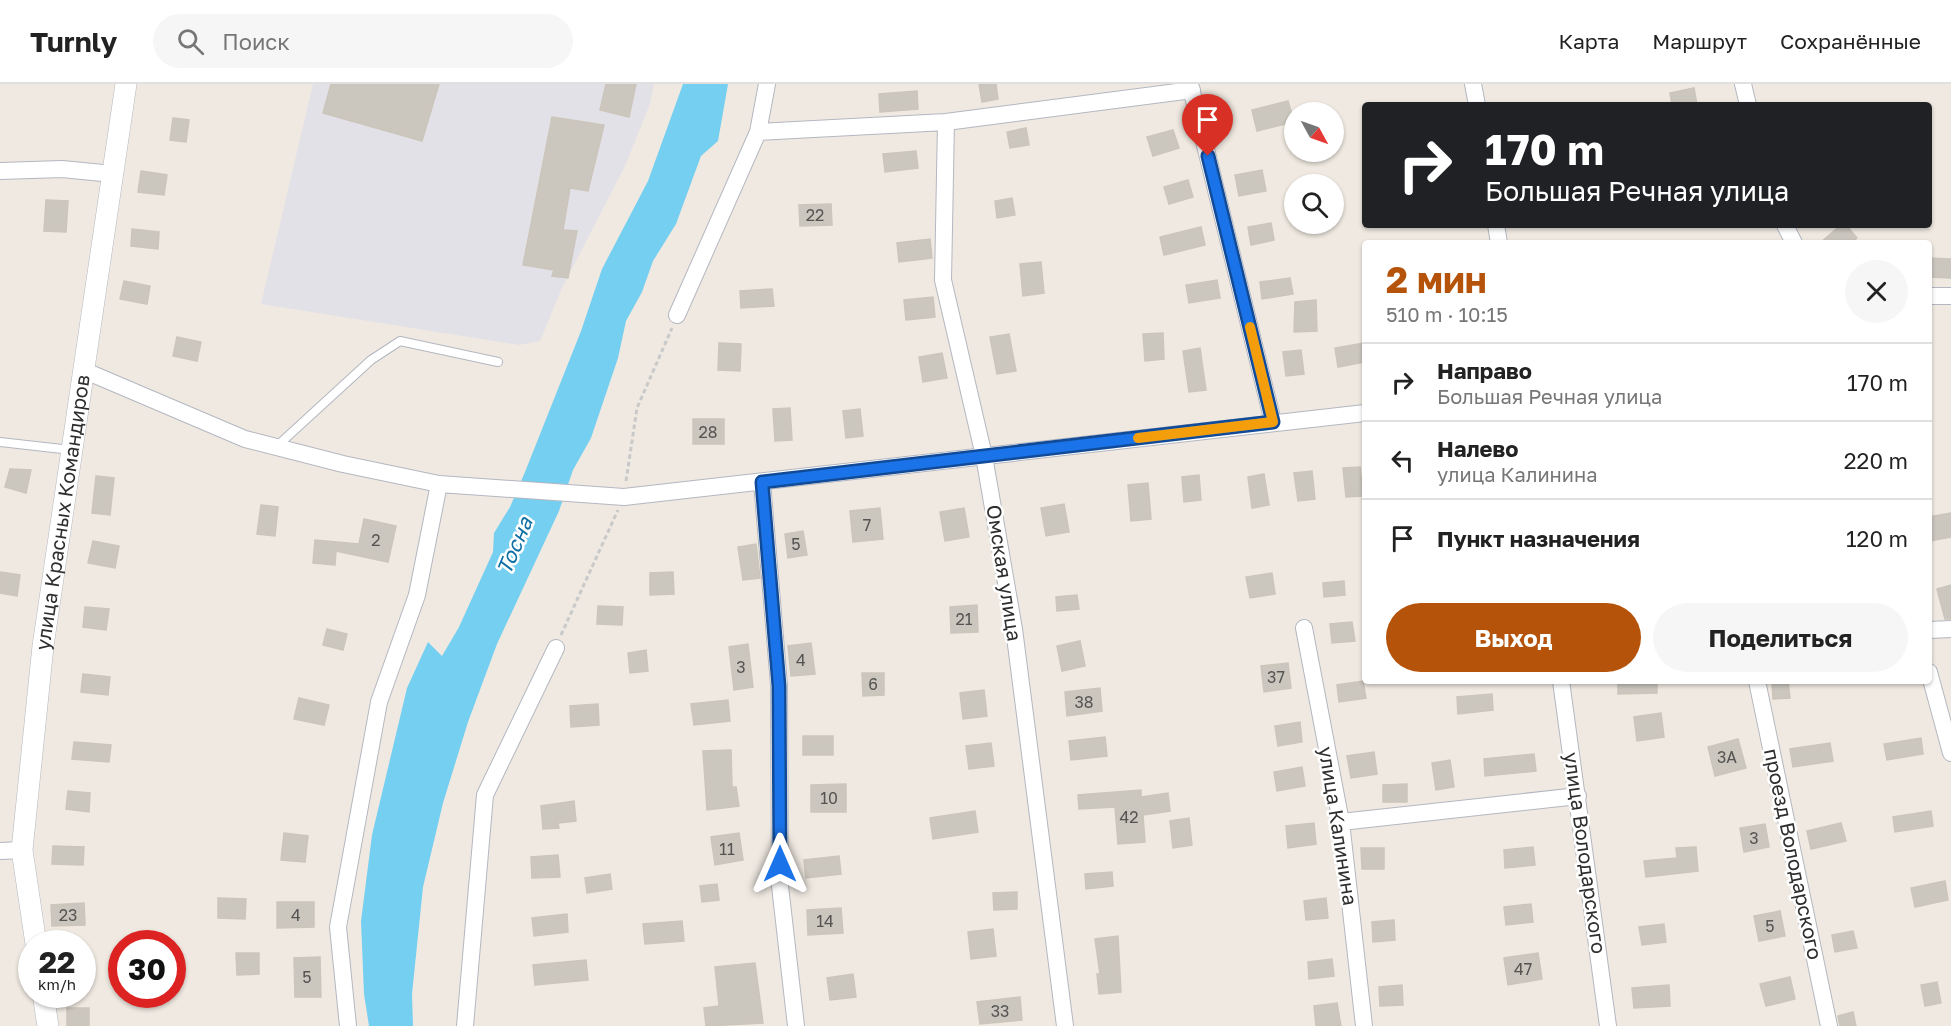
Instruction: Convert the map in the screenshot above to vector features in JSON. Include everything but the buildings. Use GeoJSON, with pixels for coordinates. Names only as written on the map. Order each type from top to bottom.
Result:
{"type":"FeatureCollection","features":[{"type":"Feature","properties":{"kind":"street","name":"улица Красных Командиров"},"geometry":{"type":"LineString","coordinates":[[34,930],[22,850],[43,646],[126,84]]}},
{"type":"Feature","properties":{"kind":"street"},"geometry":{"type":"LineString","coordinates":[[677,315],[758,132],[767,84]]}},
{"type":"Feature","properties":{"kind":"street"},"geometry":{"type":"LineString","coordinates":[[1473,84],[1476,102]]}},
{"type":"Feature","properties":{"kind":"street"},"geometry":{"type":"LineString","coordinates":[[1743,84],[1747,102]]}},
{"type":"Feature","properties":{"kind":"street"},"geometry":{"type":"LineString","coordinates":[[758,132],[946,122],[1191,87],[1273,422]]}},
{"type":"Feature","properties":{"kind":"street","name":"Омская улица"},"geometry":{"type":"LineString","coordinates":[[946,122],[943,280],[984,456],[1014,629],[1065,1026]]}},
{"type":"Feature","properties":{"kind":"street"},"geometry":{"type":"LineString","coordinates":[[0,171],[62,169],[113,174]]}},
{"type":"Feature","properties":{"kind":"street"},"geometry":{"type":"LineString","coordinates":[[1932,296],[1951,296]]}},
{"type":"Feature","properties":{"kind":"street"},"geometry":{"type":"LineString","coordinates":[[83,370],[245,439],[276,447],[439,484],[479,484],[624,497],[1362,413]]}},
{"type":"Feature","properties":{"kind":"street"},"geometry":{"type":"LineString","coordinates":[[762,482],[779,686],[780,886],[796,1026]]}},
{"type":"Feature","properties":{"kind":"street"},"geometry":{"type":"LineString","coordinates":[[348,1026],[338,927],[379,702],[417,595],[439,484]]}},
{"type":"Feature","properties":{"kind":"street","name":"улица Калинина"},"geometry":{"type":"LineString","coordinates":[[1304,628],[1341,822],[1364,1026]]}},
{"type":"Feature","properties":{"kind":"street"},"geometry":{"type":"LineString","coordinates":[[1932,630],[1951,629]]}},
{"type":"Feature","properties":{"kind":"street"},"geometry":{"type":"LineString","coordinates":[[465,1026],[485,795],[555,648]]}},
{"type":"Feature","properties":{"kind":"street"},"geometry":{"type":"LineString","coordinates":[[1932,683],[1951,753]]}},
{"type":"Feature","properties":{"kind":"street","name":"улица Володарского"},"geometry":{"type":"LineString","coordinates":[[1561,684],[1608,1026]]}},
{"type":"Feature","properties":{"kind":"street","name":"проезд Володарского"},"geometry":{"type":"LineString","coordinates":[[1759,684],[1829,1026]]}},
{"type":"Feature","properties":{"kind":"street"},"geometry":{"type":"LineString","coordinates":[[1341,822],[1578,796]]}},
{"type":"Feature","properties":{"kind":"street"},"geometry":{"type":"LineString","coordinates":[[0,851],[22,850]]}},
{"type":"Feature","properties":{"kind":"street"},"geometry":{"type":"LineString","coordinates":[[45,1008],[48,1026]]}},
{"type":"Feature","properties":{"kind":"lane"},"geometry":{"type":"LineString","coordinates":[[276,447],[371,360],[400,341],[498,362]]}},
{"type":"Feature","properties":{"kind":"lane"},"geometry":{"type":"LineString","coordinates":[[0,442],[72,450]]}},
{"type":"Feature","properties":{"kind":"shaded area"},"geometry":{"type":"Polygon","coordinates":[[[313,84],[654,84],[650,104],[625,166],[562,288],[540,341],[519,345],[261,304],[313,84]]]}},
{"type":"Feature","properties":{"kind":"water","name":"Тосна"},"geometry":{"type":"Polygon","coordinates":[[[683,84],[728,84],[718,141],[701,156],[676,224],[653,261],[642,292],[626,321],[618,358],[591,438],[573,470],[559,511],[497,644],[468,722],[443,803],[423,887],[412,994],[413,1026],[369,1026],[364,994],[361,921],[372,835],[407,688],[428,642],[442,656],[459,627],[493,552],[494,533],[510,507],[525,472],[581,331],[602,269],[648,181],[683,84]]]}},
{"type":"Feature","properties":{"kind":"slow traffic"},"geometry":{"type":"LineString","coordinates":[[1138,438],[1273,422],[1250,327]]}},
{"type":"Feature","properties":{"kind":"route"},"geometry":{"type":"LineString","coordinates":[[780,864],[779,686],[762,482],[1273,422],[1208,156]]}}]}
